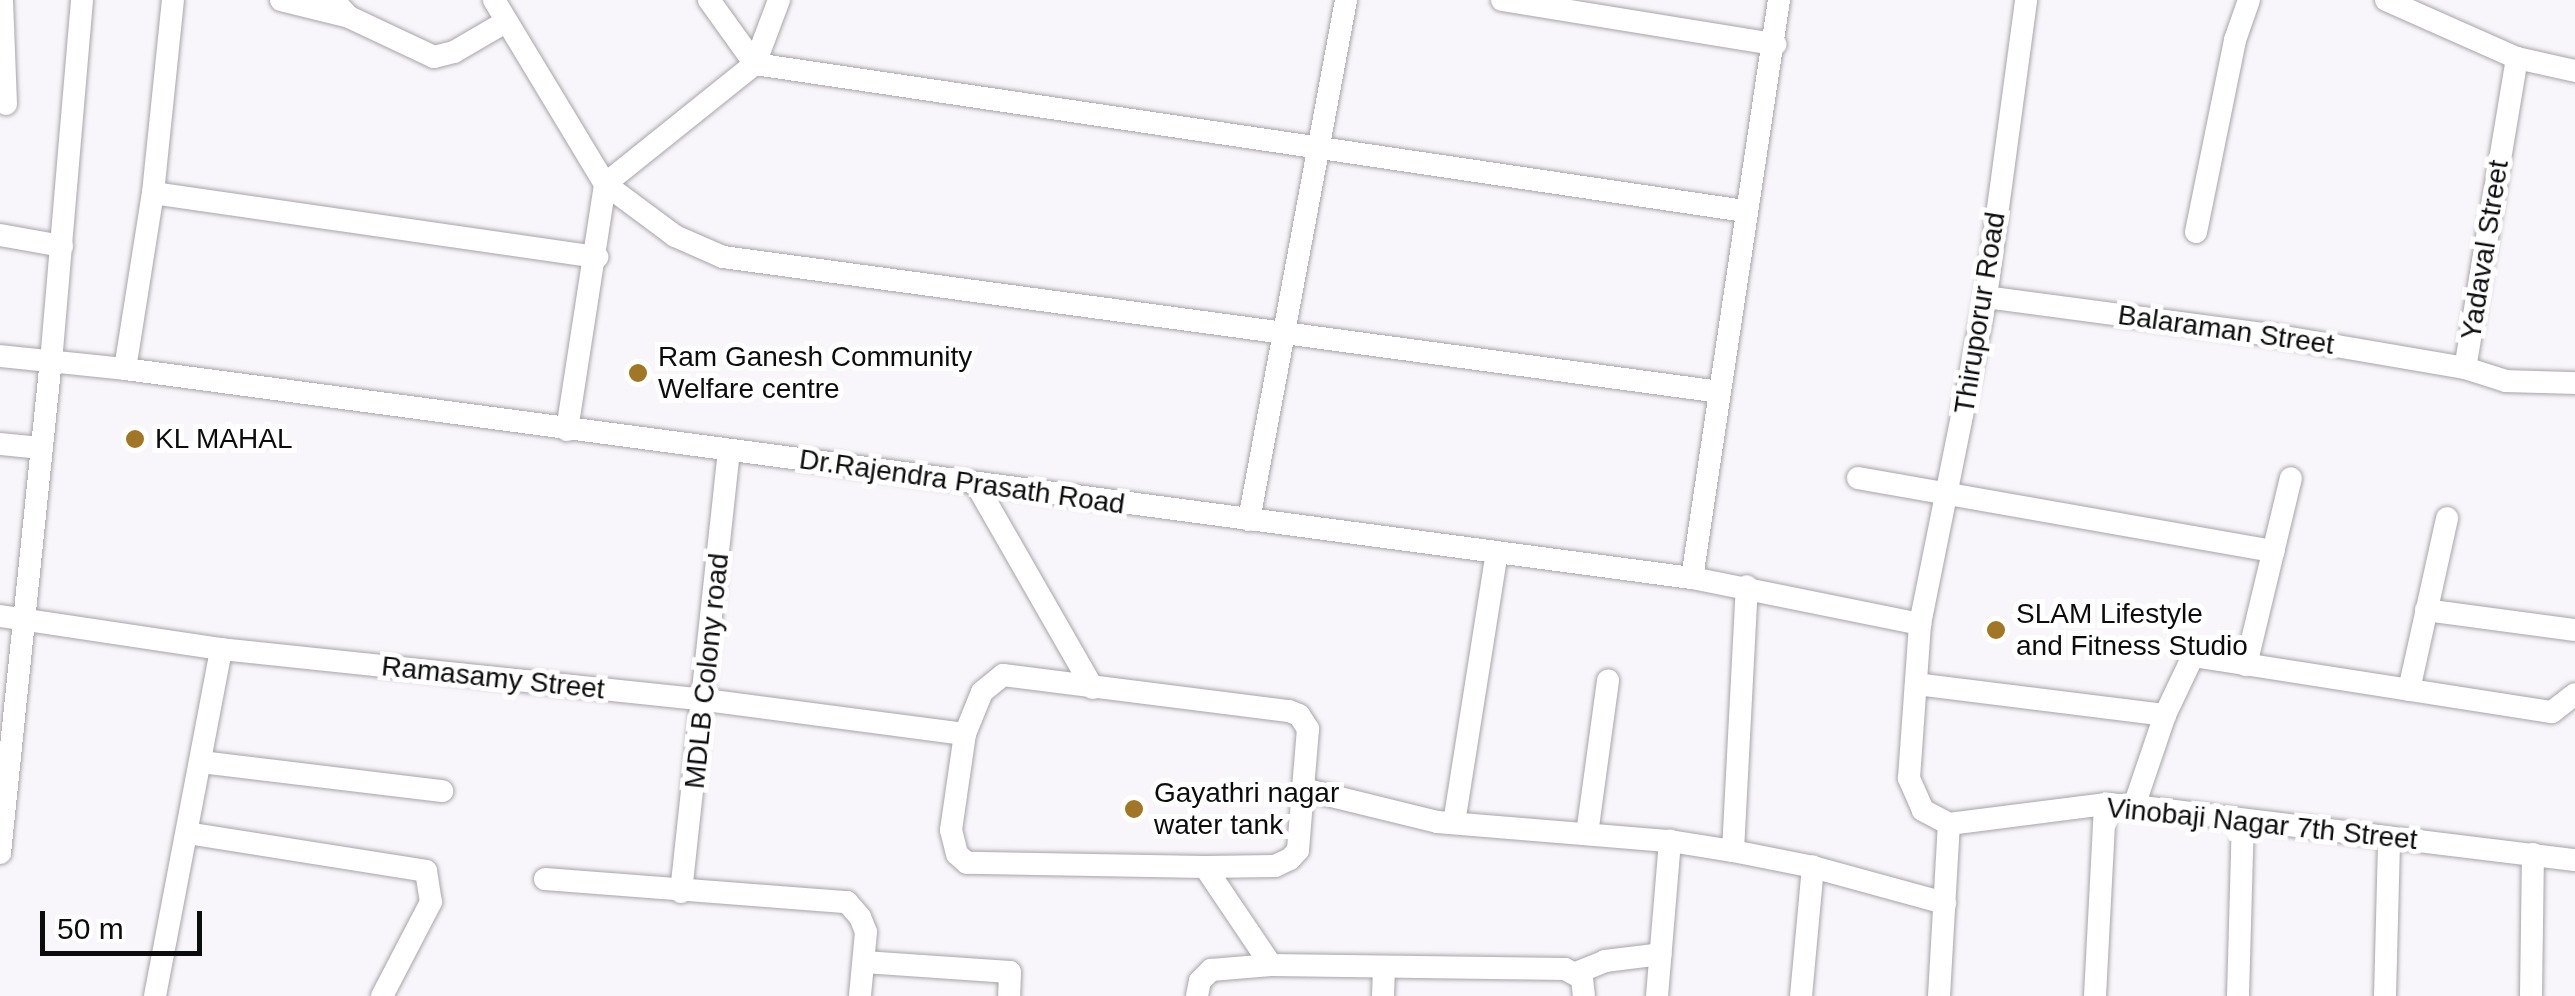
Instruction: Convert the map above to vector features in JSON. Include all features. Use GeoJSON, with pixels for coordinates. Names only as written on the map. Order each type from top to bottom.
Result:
{"type":"FeatureCollection","features":[{"type":"Feature","properties":{"kind":"street"},"geometry":{"type":"LineString","coordinates":[[2,0],[6,104]]}},
{"type":"Feature","properties":{"kind":"street"},"geometry":{"type":"LineString","coordinates":[[0,852],[10,618],[52,362],[82,0]]}},
{"type":"Feature","properties":{"kind":"street"},"geometry":{"type":"LineString","coordinates":[[125,369],[153,193],[173,0]]}},
{"type":"Feature","properties":{"kind":"street"},"geometry":{"type":"LineString","coordinates":[[281,0],[341,9],[434,57],[454,52],[507,21]]}},
{"type":"Feature","properties":{"kind":"street"},"geometry":{"type":"LineString","coordinates":[[494,0],[605,184],[675,236],[724,257],[1720,392]]}},
{"type":"Feature","properties":{"kind":"street"},"geometry":{"type":"LineString","coordinates":[[709,0],[755,64],[1744,211]]}},
{"type":"Feature","properties":{"kind":"street"},"geometry":{"type":"LineString","coordinates":[[567,430],[597,257],[605,184],[755,64],[779,0]]}},
{"type":"Feature","properties":{"kind":"street"},"geometry":{"type":"LineString","coordinates":[[1250,520],[1346,0]]}},
{"type":"Feature","properties":{"kind":"street"},"geometry":{"type":"LineString","coordinates":[[1502,0],[1775,44]]}},
{"type":"Feature","properties":{"kind":"street"},"geometry":{"type":"LineString","coordinates":[[1692,578],[1744,211],[1775,44],[1779,0]]}},
{"type":"Feature","properties":{"kind":"street","name":"Thiruporur Road"},"geometry":{"type":"LineString","coordinates":[[1949,824],[1923,810],[1912,793],[1920,624],[1986,297],[2026,0]]}},
{"type":"Feature","properties":{"kind":"street"},"geometry":{"type":"LineString","coordinates":[[2196,232],[2235,40],[2249,0]]}},
{"type":"Feature","properties":{"kind":"street"},"geometry":{"type":"LineString","coordinates":[[2386,0],[2516,58],[2575,70]]}},
{"type":"Feature","properties":{"kind":"street","name":"Yadaval Street"},"geometry":{"type":"LineString","coordinates":[[2516,58],[2466,368],[2537,385],[2575,384]]}},
{"type":"Feature","properties":{"kind":"street"},"geometry":{"type":"LineString","coordinates":[[153,193],[597,257]]}},
{"type":"Feature","properties":{"kind":"street"},"geometry":{"type":"LineString","coordinates":[[0,236],[62,246]]}},
{"type":"Feature","properties":{"kind":"street","name":"Balaraman Street"},"geometry":{"type":"LineString","coordinates":[[1986,297],[2272,335],[2466,368]]}},
{"type":"Feature","properties":{"kind":"street","name":"Dr.Rajendra Prasath Road"},"geometry":{"type":"LineString","coordinates":[[0,356],[125,369],[1692,578],[1747,586],[1920,624]]}},
{"type":"Feature","properties":{"kind":"street"},"geometry":{"type":"LineString","coordinates":[[0,444],[40,448]]}},
{"type":"Feature","properties":{"kind":"street","name":"MDLB Colony road"},"geometry":{"type":"LineString","coordinates":[[682,892],[706,700],[729,451]]}},
{"type":"Feature","properties":{"kind":"street"},"geometry":{"type":"LineString","coordinates":[[1858,478],[2274,551]]}},
{"type":"Feature","properties":{"kind":"street"},"geometry":{"type":"LineString","coordinates":[[2246,665],[2292,478]]}},
{"type":"Feature","properties":{"kind":"street"},"geometry":{"type":"LineString","coordinates":[[976,484],[1093,688]]}},
{"type":"Feature","properties":{"kind":"street"},"geometry":{"type":"LineString","coordinates":[[2408,690],[2447,518]]}},
{"type":"Feature","properties":{"kind":"street"},"geometry":{"type":"LineString","coordinates":[[1454,823],[1497,553]]}},
{"type":"Feature","properties":{"kind":"street"},"geometry":{"type":"LineString","coordinates":[[1733,851],[1747,586]]}},
{"type":"Feature","properties":{"kind":"street"},"geometry":{"type":"LineString","coordinates":[[2426,610],[2574,630]]}},
{"type":"Feature","properties":{"kind":"street","name":"Ramasamy Street"},"geometry":{"type":"LineString","coordinates":[[10,618],[221,649],[706,700],[965,734]]}},
{"type":"Feature","properties":{"kind":"street"},"geometry":{"type":"LineString","coordinates":[[155,996],[221,649]]}},
{"type":"Feature","properties":{"kind":"street"},"geometry":{"type":"LineString","coordinates":[[2134,806],[2165,715],[2192,656],[2552,712],[2575,694]]}},
{"type":"Feature","properties":{"kind":"street"},"geometry":{"type":"LineString","coordinates":[[1003,675],[1299,715],[1308,729],[1298,850],[1290,860],[1275,866],[967,863],[957,854],[951,830],[965,734],[982,692],[1003,675]]}},
{"type":"Feature","properties":{"kind":"street"},"geometry":{"type":"LineString","coordinates":[[1587,834],[1608,680]]}},
{"type":"Feature","properties":{"kind":"street"},"geometry":{"type":"LineString","coordinates":[[1916,684],[2165,715]]}},
{"type":"Feature","properties":{"kind":"street"},"geometry":{"type":"LineString","coordinates":[[200,762],[442,791]]}},
{"type":"Feature","properties":{"kind":"street"},"geometry":{"type":"LineString","coordinates":[[1303,790],[1454,823],[1670,841],[1733,851],[1813,867],[1945,903]]}},
{"type":"Feature","properties":{"kind":"street"},"geometry":{"type":"LineString","coordinates":[[2095,996],[2105,804]]}},
{"type":"Feature","properties":{"kind":"street","name":"Vinobaji Nagar 7th Street"},"geometry":{"type":"LineString","coordinates":[[1949,824],[2105,804],[2575,860]]}},
{"type":"Feature","properties":{"kind":"street"},"geometry":{"type":"LineString","coordinates":[[2238,996],[2243,822]]}},
{"type":"Feature","properties":{"kind":"street"},"geometry":{"type":"LineString","coordinates":[[1939,996],[1949,824]]}},
{"type":"Feature","properties":{"kind":"street"},"geometry":{"type":"LineString","coordinates":[[186,834],[426,871],[431,902],[382,996]]}},
{"type":"Feature","properties":{"kind":"street"},"geometry":{"type":"LineString","coordinates":[[2385,996],[2389,839]]}},
{"type":"Feature","properties":{"kind":"street"},"geometry":{"type":"LineString","coordinates":[[1658,996],[1670,841]]}},
{"type":"Feature","properties":{"kind":"street"},"geometry":{"type":"LineString","coordinates":[[2531,996],[2533,854]]}},
{"type":"Feature","properties":{"kind":"street"},"geometry":{"type":"LineString","coordinates":[[1205,866],[1271,965]]}},
{"type":"Feature","properties":{"kind":"street"},"geometry":{"type":"LineString","coordinates":[[1801,996],[1813,867]]}},
{"type":"Feature","properties":{"kind":"street"},"geometry":{"type":"LineString","coordinates":[[545,879],[847,902],[860,916],[866,932],[860,996]]}},
{"type":"Feature","properties":{"kind":"street"},"geometry":{"type":"LineString","coordinates":[[1197,996],[1200,981],[1211,970],[1271,965],[1576,972],[1605,961],[1661,954]]}},
{"type":"Feature","properties":{"kind":"street"},"geometry":{"type":"LineString","coordinates":[[864,962],[1010,972],[1009,996]]}},
{"type":"Feature","properties":{"kind":"street"},"geometry":{"type":"LineString","coordinates":[[1383,996],[1384,970]]}},
{"type":"Feature","properties":{"kind":"street"},"geometry":{"type":"LineString","coordinates":[[1576,972],[1584,996]]}},
{"type":"Feature","properties":{"kind":"place","name":"Ram Ganesh Community Welfare centre"},"geometry":{"type":"Point","coordinates":[638,373]}},
{"type":"Feature","properties":{"kind":"place","name":"KL MAHAL"},"geometry":{"type":"Point","coordinates":[135,439]}},
{"type":"Feature","properties":{"kind":"place","name":"SLAM Lifestyle and Fitness Studio"},"geometry":{"type":"Point","coordinates":[1996,630]}},
{"type":"Feature","properties":{"kind":"place","name":"Gayathri nagar water tank"},"geometry":{"type":"Point","coordinates":[1134,809]}}]}
